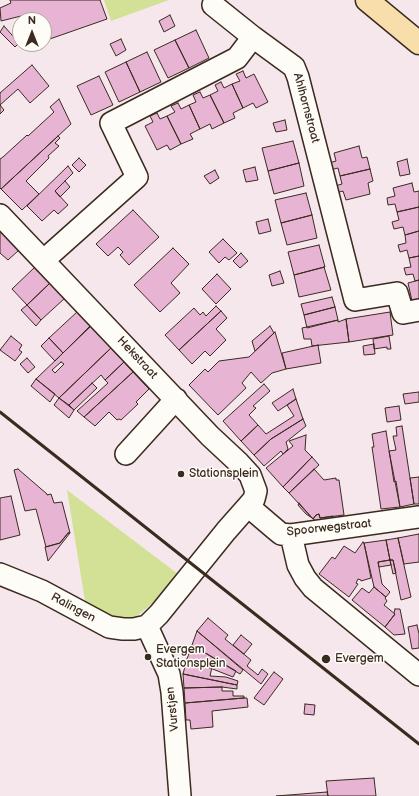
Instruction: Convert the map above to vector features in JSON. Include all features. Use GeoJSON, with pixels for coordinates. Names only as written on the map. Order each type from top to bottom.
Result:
{"type":"FeatureCollection","features":[{"type":"Feature","properties":{"kind":"main road"},"geometry":{"type":"LineString","coordinates":[[367,0],[419,43]]}},
{"type":"Feature","properties":{"kind":"street"},"geometry":{"type":"LineString","coordinates":[[44,260],[136,177],[111,123],[237,58],[253,37],[213,5]]}},
{"type":"Feature","properties":{"kind":"street","name":"Ahlhornstraat"},"geometry":{"type":"LineString","coordinates":[[253,37],[294,67],[355,300],[397,292],[403,313],[419,310]]}},
{"type":"Feature","properties":{"kind":"street","name":"Hekstraat"},"geometry":{"type":"LineString","coordinates":[[0,214],[210,436],[250,475],[256,491],[254,499],[248,506]]}},
{"type":"Feature","properties":{"kind":"street"},"geometry":{"type":"LineString","coordinates":[[126,454],[176,399]]}},
{"type":"Feature","properties":{"kind":"street"},"geometry":{"type":"LineString","coordinates":[[147,626],[159,614],[248,506]]}},
{"type":"Feature","properties":{"kind":"street","name":"Spoorwegstraat"},"geometry":{"type":"LineString","coordinates":[[248,506],[275,530],[281,534],[291,535],[419,517]]}},
{"type":"Feature","properties":{"kind":"street"},"geometry":{"type":"LineString","coordinates":[[291,535],[298,565],[305,578],[313,588],[419,675]]}},
{"type":"Feature","properties":{"kind":"street","name":"Ralingen"},"geometry":{"type":"LineString","coordinates":[[0,574],[42,591],[109,627],[134,629],[147,626]]}},
{"type":"Feature","properties":{"kind":"street","name":"Vurstjen"},"geometry":{"type":"LineString","coordinates":[[147,626],[169,674],[172,692],[180,796]]}},
{"type":"Feature","properties":{"kind":"green space"},"geometry":{"type":"Polygon","coordinates":[[[104,0],[169,0],[111,21],[104,0]]]}},
{"type":"Feature","properties":{"kind":"green space"},"geometry":{"type":"Polygon","coordinates":[[[67,490],[178,574],[156,600],[137,616],[124,623],[86,607],[67,490]]]}},
{"type":"Feature","properties":{"kind":"building"},"geometry":{"type":"Polygon","coordinates":[[[10,0],[100,0],[107,19],[52,38],[52,12],[12,12],[12,18],[1,21],[0,8],[11,3],[10,0]]]}},
{"type":"Feature","properties":{"kind":"building"},"geometry":{"type":"Polygon","coordinates":[[[170,15],[175,26],[164,32],[159,21],[170,15]]]}},
{"type":"Feature","properties":{"kind":"building"},"geometry":{"type":"Polygon","coordinates":[[[4,26],[12,35],[12,44],[0,32],[4,26]]]}},
{"type":"Feature","properties":{"kind":"building"},"geometry":{"type":"Polygon","coordinates":[[[196,30],[209,58],[189,68],[175,40],[196,30]]]}},
{"type":"Feature","properties":{"kind":"building"},"geometry":{"type":"Polygon","coordinates":[[[121,39],[126,50],[116,56],[110,44],[121,39]]]}},
{"type":"Feature","properties":{"kind":"building"},"geometry":{"type":"Polygon","coordinates":[[[175,40],[189,68],[168,78],[154,50],[175,40]]]}},
{"type":"Feature","properties":{"kind":"building"},"geometry":{"type":"Polygon","coordinates":[[[147,52],[161,82],[140,92],[126,62],[147,52]]]}},
{"type":"Feature","properties":{"kind":"building"},"geometry":{"type":"Polygon","coordinates":[[[126,62],[140,92],[119,102],[105,72],[126,62]]]}},
{"type":"Feature","properties":{"kind":"building"},"geometry":{"type":"Polygon","coordinates":[[[32,65],[49,86],[30,103],[18,89],[0,105],[0,93],[32,65]]]}},
{"type":"Feature","properties":{"kind":"building"},"geometry":{"type":"Polygon","coordinates":[[[243,71],[246,78],[254,74],[268,102],[256,108],[253,103],[243,108],[232,84],[240,81],[236,74],[243,71]]]}},
{"type":"Feature","properties":{"kind":"building"},"geometry":{"type":"Polygon","coordinates":[[[99,76],[113,105],[91,115],[77,86],[99,76]]]}},
{"type":"Feature","properties":{"kind":"building"},"geometry":{"type":"Polygon","coordinates":[[[221,82],[224,88],[232,84],[243,108],[233,113],[235,118],[224,123],[210,95],[218,91],[215,85],[221,82]]]}},
{"type":"Feature","properties":{"kind":"building"},"geometry":{"type":"Polygon","coordinates":[[[200,92],[203,98],[210,95],[224,123],[212,129],[210,124],[200,129],[189,105],[196,102],[193,95],[200,92]]]}},
{"type":"Feature","properties":{"kind":"building"},"geometry":{"type":"Polygon","coordinates":[[[59,99],[71,124],[1,189],[0,159],[54,112],[50,107],[59,99]]]}},
{"type":"Feature","properties":{"kind":"building"},"geometry":{"type":"Polygon","coordinates":[[[178,103],[181,109],[189,105],[200,129],[190,134],[193,139],[181,144],[167,116],[175,112],[171,106],[178,103]]]}},
{"type":"Feature","properties":{"kind":"building"},"geometry":{"type":"Polygon","coordinates":[[[0,105],[4,110],[0,114],[0,105]]]}},
{"type":"Feature","properties":{"kind":"building"},"geometry":{"type":"Polygon","coordinates":[[[157,113],[160,119],[167,116],[181,144],[170,150],[167,145],[157,150],[145,126],[153,122],[150,116],[157,113]]]}},
{"type":"Feature","properties":{"kind":"building"},"geometry":{"type":"Polygon","coordinates":[[[285,120],[287,130],[276,132],[273,123],[285,120]]]}},
{"type":"Feature","properties":{"kind":"building"},"geometry":{"type":"Polygon","coordinates":[[[58,136],[60,138],[55,143],[59,146],[26,181],[39,194],[22,210],[1,189],[58,136]]]}},
{"type":"Feature","properties":{"kind":"building"},"geometry":{"type":"Polygon","coordinates":[[[293,141],[299,163],[268,171],[262,148],[293,141]]]}},
{"type":"Feature","properties":{"kind":"building"},"geometry":{"type":"Polygon","coordinates":[[[359,146],[362,158],[367,157],[370,169],[340,176],[338,168],[330,170],[329,163],[336,161],[334,153],[359,146]]]}},
{"type":"Feature","properties":{"kind":"building"},"geometry":{"type":"Polygon","coordinates":[[[79,158],[86,165],[79,172],[72,165],[79,158]]]}},
{"type":"Feature","properties":{"kind":"building"},"geometry":{"type":"Polygon","coordinates":[[[407,159],[410,174],[400,176],[397,162],[407,159]]]}},
{"type":"Feature","properties":{"kind":"building"},"geometry":{"type":"Polygon","coordinates":[[[299,163],[304,186],[274,194],[268,171],[299,163]]]}},
{"type":"Feature","properties":{"kind":"building"},"geometry":{"type":"Polygon","coordinates":[[[68,166],[73,173],[55,191],[68,205],[58,214],[54,210],[42,221],[27,206],[68,166]]]}},
{"type":"Feature","properties":{"kind":"building"},"geometry":{"type":"Polygon","coordinates":[[[255,167],[258,180],[246,182],[243,170],[255,167]]]}},
{"type":"Feature","properties":{"kind":"building"},"geometry":{"type":"Polygon","coordinates":[[[370,169],[373,181],[368,183],[370,194],[346,200],[343,191],[336,193],[335,186],[342,184],[340,176],[370,169]]]}},
{"type":"Feature","properties":{"kind":"building"},"geometry":{"type":"Polygon","coordinates":[[[215,170],[219,178],[210,184],[204,176],[215,170]]]}},
{"type":"Feature","properties":{"kind":"building"},"geometry":{"type":"Polygon","coordinates":[[[65,181],[70,187],[60,197],[55,191],[65,181]]]}},
{"type":"Feature","properties":{"kind":"building"},"geometry":{"type":"Polygon","coordinates":[[[412,183],[414,192],[419,191],[419,207],[397,212],[395,204],[388,205],[387,198],[395,196],[393,188],[412,183]]]}},
{"type":"Feature","properties":{"kind":"building"},"geometry":{"type":"Polygon","coordinates":[[[306,193],[312,215],[281,223],[275,200],[306,193]]]}},
{"type":"Feature","properties":{"kind":"building"},"geometry":{"type":"Polygon","coordinates":[[[419,207],[419,231],[405,235],[403,227],[394,229],[392,222],[399,220],[397,212],[419,207]]]}},
{"type":"Feature","properties":{"kind":"building"},"geometry":{"type":"Polygon","coordinates":[[[133,210],[159,237],[129,265],[120,255],[123,252],[118,247],[108,256],[96,244],[133,210]]]}},
{"type":"Feature","properties":{"kind":"building"},"geometry":{"type":"Polygon","coordinates":[[[312,215],[317,238],[287,245],[281,223],[312,215]]]}},
{"type":"Feature","properties":{"kind":"building"},"geometry":{"type":"Polygon","coordinates":[[[268,219],[271,231],[259,234],[256,222],[268,219]]]}},
{"type":"Feature","properties":{"kind":"building"},"geometry":{"type":"Polygon","coordinates":[[[0,230],[19,250],[8,260],[0,253],[0,230]]]}},
{"type":"Feature","properties":{"kind":"building"},"geometry":{"type":"Polygon","coordinates":[[[419,231],[419,256],[409,258],[407,250],[400,252],[398,245],[406,243],[405,235],[419,231]]]}},
{"type":"Feature","properties":{"kind":"building"},"geometry":{"type":"Polygon","coordinates":[[[223,239],[237,253],[229,260],[225,257],[219,263],[209,252],[223,239]]]}},
{"type":"Feature","properties":{"kind":"building"},"geometry":{"type":"Polygon","coordinates":[[[319,245],[325,267],[294,275],[288,252],[319,245]]]}},
{"type":"Feature","properties":{"kind":"building"},"geometry":{"type":"Polygon","coordinates":[[[173,248],[189,264],[171,283],[180,293],[160,312],[134,285],[173,248]]]}},
{"type":"Feature","properties":{"kind":"building"},"geometry":{"type":"Polygon","coordinates":[[[241,253],[248,261],[240,268],[233,261],[241,253]]]}},
{"type":"Feature","properties":{"kind":"building"},"geometry":{"type":"Polygon","coordinates":[[[419,256],[419,280],[415,281],[413,274],[406,275],[404,268],[411,267],[409,258],[419,256]]]}},
{"type":"Feature","properties":{"kind":"building"},"geometry":{"type":"Polygon","coordinates":[[[35,267],[50,283],[27,305],[12,289],[35,267]]]}},
{"type":"Feature","properties":{"kind":"building"},"geometry":{"type":"Polygon","coordinates":[[[324,267],[331,290],[299,297],[294,275],[324,267]]]}},
{"type":"Feature","properties":{"kind":"building"},"geometry":{"type":"Polygon","coordinates":[[[280,271],[284,283],[272,286],[269,275],[280,271]]]}},
{"type":"Feature","properties":{"kind":"building"},"geometry":{"type":"Polygon","coordinates":[[[217,274],[231,289],[216,304],[202,289],[217,274]]]}},
{"type":"Feature","properties":{"kind":"building"},"geometry":{"type":"Polygon","coordinates":[[[419,280],[419,299],[412,301],[408,283],[419,280]]]}},
{"type":"Feature","properties":{"kind":"building"},"geometry":{"type":"Polygon","coordinates":[[[50,283],[65,298],[41,320],[27,305],[50,283]]]}},
{"type":"Feature","properties":{"kind":"building"},"geometry":{"type":"Polygon","coordinates":[[[332,297],[335,307],[304,315],[301,304],[332,297]]]}},
{"type":"Feature","properties":{"kind":"building"},"geometry":{"type":"Polygon","coordinates":[[[27,305],[41,320],[36,326],[21,310],[27,305]]]}},
{"type":"Feature","properties":{"kind":"building"},"geometry":{"type":"Polygon","coordinates":[[[216,306],[221,311],[179,350],[165,335],[194,308],[200,315],[203,312],[206,316],[216,306]]]}},
{"type":"Feature","properties":{"kind":"building"},"geometry":{"type":"Polygon","coordinates":[[[335,307],[338,320],[307,328],[304,315],[335,307]]]}},
{"type":"Feature","properties":{"kind":"building"},"geometry":{"type":"Polygon","coordinates":[[[221,311],[227,318],[216,329],[226,340],[210,356],[205,351],[192,364],[179,350],[221,311]]]}},
{"type":"Feature","properties":{"kind":"building"},"geometry":{"type":"Polygon","coordinates":[[[77,312],[90,326],[63,353],[49,338],[77,312]]]}},
{"type":"Feature","properties":{"kind":"building"},"geometry":{"type":"Polygon","coordinates":[[[390,312],[393,335],[349,342],[346,319],[390,312]]]}},
{"type":"Feature","properties":{"kind":"building"},"geometry":{"type":"Polygon","coordinates":[[[346,319],[349,342],[312,346],[311,339],[304,339],[302,328],[338,320],[338,322],[346,319]]]}},
{"type":"Feature","properties":{"kind":"building"},"geometry":{"type":"Polygon","coordinates":[[[91,326],[111,348],[59,398],[36,379],[91,326]],[[61,362],[52,370],[55,373],[64,364],[61,362]]]}},
{"type":"Feature","properties":{"kind":"building"},"geometry":{"type":"Polygon","coordinates":[[[270,326],[274,333],[255,351],[252,341],[270,326]]]}},
{"type":"Feature","properties":{"kind":"building"},"geometry":{"type":"Polygon","coordinates":[[[275,332],[286,369],[272,373],[261,383],[251,372],[242,383],[246,388],[218,415],[189,385],[205,369],[208,372],[219,361],[249,357],[275,332]]]}},
{"type":"Feature","properties":{"kind":"building"},"geometry":{"type":"Polygon","coordinates":[[[11,336],[22,345],[19,350],[22,352],[15,361],[0,350],[11,336]]]}},
{"type":"Feature","properties":{"kind":"building"},"geometry":{"type":"Polygon","coordinates":[[[389,336],[391,349],[387,349],[387,347],[374,349],[373,339],[389,336]]]}},
{"type":"Feature","properties":{"kind":"building"},"geometry":{"type":"Polygon","coordinates":[[[49,338],[63,353],[55,361],[41,346],[49,338]]]}},
{"type":"Feature","properties":{"kind":"building"},"geometry":{"type":"Polygon","coordinates":[[[374,344],[375,354],[364,355],[363,346],[374,344]]]}},
{"type":"Feature","properties":{"kind":"building"},"geometry":{"type":"Polygon","coordinates":[[[318,345],[321,363],[286,369],[282,353],[318,345]]]}},
{"type":"Feature","properties":{"kind":"building"},"geometry":{"type":"Polygon","coordinates":[[[111,348],[124,362],[105,380],[101,375],[69,405],[59,398],[111,348]]]}},
{"type":"Feature","properties":{"kind":"building"},"geometry":{"type":"Polygon","coordinates":[[[27,358],[35,367],[28,373],[20,364],[27,358]]]}},
{"type":"Feature","properties":{"kind":"building"},"geometry":{"type":"Polygon","coordinates":[[[124,362],[133,372],[84,417],[77,411],[108,383],[105,380],[124,362]]]}},
{"type":"Feature","properties":{"kind":"building"},"geometry":{"type":"Polygon","coordinates":[[[133,372],[149,389],[136,402],[138,404],[121,420],[117,420],[109,412],[95,426],[84,417],[133,372]]]}},
{"type":"Feature","properties":{"kind":"building"},"geometry":{"type":"Polygon","coordinates":[[[36,379],[55,394],[50,402],[31,386],[36,379]]]}},
{"type":"Feature","properties":{"kind":"building"},"geometry":{"type":"Polygon","coordinates":[[[92,383],[97,388],[74,410],[69,405],[92,383]]]}},
{"type":"Feature","properties":{"kind":"building"},"geometry":{"type":"Polygon","coordinates":[[[264,384],[270,391],[253,406],[256,408],[249,415],[258,425],[241,441],[223,421],[264,384]]]}},
{"type":"Feature","properties":{"kind":"building"},"geometry":{"type":"Polygon","coordinates":[[[293,389],[296,399],[278,411],[272,403],[293,389]]]}},
{"type":"Feature","properties":{"kind":"building"},"geometry":{"type":"Polygon","coordinates":[[[419,392],[419,402],[405,404],[403,394],[419,392]]]}},
{"type":"Feature","properties":{"kind":"building"},"geometry":{"type":"Polygon","coordinates":[[[59,398],[74,410],[69,418],[54,405],[59,398]]]}},
{"type":"Feature","properties":{"kind":"building"},"geometry":{"type":"Polygon","coordinates":[[[296,399],[303,419],[271,439],[254,455],[241,441],[258,425],[266,434],[294,416],[287,405],[296,399]]]}},
{"type":"Feature","properties":{"kind":"building"},"geometry":{"type":"Polygon","coordinates":[[[399,406],[401,420],[387,422],[385,408],[399,406]]]}},
{"type":"Feature","properties":{"kind":"building"},"geometry":{"type":"Polygon","coordinates":[[[303,419],[306,426],[286,442],[288,449],[283,454],[281,451],[264,466],[254,455],[271,439],[303,419]]]}},
{"type":"Feature","properties":{"kind":"building"},"geometry":{"type":"Polygon","coordinates":[[[402,426],[414,504],[400,507],[389,451],[396,450],[393,436],[397,436],[396,427],[402,426]]]}},
{"type":"Feature","properties":{"kind":"building"},"geometry":{"type":"Polygon","coordinates":[[[386,431],[394,482],[396,481],[400,507],[381,509],[372,447],[374,447],[372,434],[386,431]]]}},
{"type":"Feature","properties":{"kind":"building"},"geometry":{"type":"Polygon","coordinates":[[[306,435],[305,450],[312,457],[283,487],[266,468],[293,446],[289,441],[306,435]]]}},
{"type":"Feature","properties":{"kind":"building"},"geometry":{"type":"Polygon","coordinates":[[[312,457],[319,465],[289,493],[283,487],[312,457]]]}},
{"type":"Feature","properties":{"kind":"building"},"geometry":{"type":"Polygon","coordinates":[[[18,469],[47,495],[51,494],[54,503],[62,502],[70,533],[68,533],[60,543],[46,547],[36,509],[25,511],[14,470],[18,469]]]}},
{"type":"Feature","properties":{"kind":"building"},"geometry":{"type":"Polygon","coordinates":[[[314,469],[324,480],[336,478],[336,480],[339,480],[344,515],[320,518],[319,514],[313,519],[289,493],[314,469]]]}},
{"type":"Feature","properties":{"kind":"building"},"geometry":{"type":"Polygon","coordinates":[[[419,477],[419,504],[414,504],[410,478],[419,477]]]}},
{"type":"Feature","properties":{"kind":"building"},"geometry":{"type":"Polygon","coordinates":[[[11,496],[20,535],[0,540],[0,498],[11,496]]]}},
{"type":"Feature","properties":{"kind":"building"},"geometry":{"type":"Polygon","coordinates":[[[299,503],[312,518],[298,505],[299,503]]]}},
{"type":"Feature","properties":{"kind":"building"},"geometry":{"type":"Polygon","coordinates":[[[319,514],[320,518],[333,516],[333,518],[316,521],[313,519],[319,514]]]}},
{"type":"Feature","properties":{"kind":"building"},"geometry":{"type":"Polygon","coordinates":[[[68,533],[70,533],[48,561],[45,547],[60,543],[68,533]]]}},
{"type":"Feature","properties":{"kind":"building"},"geometry":{"type":"Polygon","coordinates":[[[419,534],[419,562],[404,564],[398,538],[419,534]]]}},
{"type":"Feature","properties":{"kind":"building"},"geometry":{"type":"Polygon","coordinates":[[[398,538],[411,597],[401,600],[393,560],[390,560],[386,540],[398,538]]]}},
{"type":"Feature","properties":{"kind":"building"},"geometry":{"type":"Polygon","coordinates":[[[386,540],[390,560],[378,562],[382,584],[390,592],[386,597],[374,587],[364,543],[386,540]]]}},
{"type":"Feature","properties":{"kind":"building"},"geometry":{"type":"Polygon","coordinates":[[[363,542],[371,578],[361,581],[358,579],[356,583],[358,584],[349,597],[319,574],[332,557],[335,559],[344,546],[355,553],[363,542]]]}},
{"type":"Feature","properties":{"kind":"building"},"geometry":{"type":"Polygon","coordinates":[[[390,560],[393,560],[396,573],[393,574],[390,560]]]}},
{"type":"Feature","properties":{"kind":"building"},"geometry":{"type":"Polygon","coordinates":[[[390,560],[391,565],[379,567],[378,562],[390,560]]]}},
{"type":"Feature","properties":{"kind":"building"},"geometry":{"type":"Polygon","coordinates":[[[374,587],[386,597],[385,598],[387,601],[384,605],[395,614],[385,627],[352,600],[362,588],[369,593],[374,587]]]}},
{"type":"Feature","properties":{"kind":"building"},"geometry":{"type":"Polygon","coordinates":[[[395,609],[400,609],[405,634],[394,635],[385,627],[395,614],[395,609]]]}},
{"type":"Feature","properties":{"kind":"building"},"geometry":{"type":"Polygon","coordinates":[[[208,618],[228,635],[225,639],[251,660],[247,666],[258,675],[262,669],[268,674],[261,684],[197,631],[208,618]]]}},
{"type":"Feature","properties":{"kind":"building"},"geometry":{"type":"Polygon","coordinates":[[[417,625],[419,634],[419,648],[412,649],[408,627],[417,625]]]}},
{"type":"Feature","properties":{"kind":"building"},"geometry":{"type":"Polygon","coordinates":[[[197,631],[243,670],[240,674],[192,645],[197,631]]]}},
{"type":"Feature","properties":{"kind":"building"},"geometry":{"type":"Polygon","coordinates":[[[241,635],[252,644],[244,654],[233,645],[241,635]]]}},
{"type":"Feature","properties":{"kind":"building"},"geometry":{"type":"Polygon","coordinates":[[[192,645],[236,671],[233,677],[187,659],[192,645]]]}},
{"type":"Feature","properties":{"kind":"building"},"geometry":{"type":"Polygon","coordinates":[[[187,659],[212,667],[210,676],[226,677],[238,681],[237,685],[183,674],[187,659]]]}},
{"type":"Feature","properties":{"kind":"building"},"geometry":{"type":"Polygon","coordinates":[[[274,672],[283,679],[264,705],[254,698],[274,672]]]}},
{"type":"Feature","properties":{"kind":"building"},"geometry":{"type":"Polygon","coordinates":[[[183,674],[237,685],[237,689],[222,687],[184,688],[183,674]]]}},
{"type":"Feature","properties":{"kind":"building"},"geometry":{"type":"Polygon","coordinates":[[[222,687],[222,691],[233,691],[233,696],[244,696],[244,698],[185,703],[184,688],[222,687]]]}},
{"type":"Feature","properties":{"kind":"building"},"geometry":{"type":"Polygon","coordinates":[[[247,698],[248,707],[212,711],[213,727],[191,729],[190,720],[186,720],[185,703],[247,698]]]}},
{"type":"Feature","properties":{"kind":"building"},"geometry":{"type":"Polygon","coordinates":[[[305,704],[315,705],[314,715],[304,714],[305,704]]]}},
{"type":"Feature","properties":{"kind":"building"},"geometry":{"type":"Polygon","coordinates":[[[374,778],[376,796],[328,796],[326,781],[374,778]]]}},
{"type":"Feature","properties":{"kind":"building"},"geometry":{"type":"Polygon","coordinates":[[[327,792],[328,796],[276,796],[327,792]]]}},
{"type":"Feature","properties":{"kind":"railway"},"geometry":{"type":"LineString","coordinates":[[0,412],[419,744]]}},
{"type":"Feature","properties":{"kind":"place","name":"Stationsplein"},"geometry":{"type":"Point","coordinates":[181,474]}},
{"type":"Feature","properties":{"kind":"place","name":"Evergem Stationsplein"},"geometry":{"type":"Point","coordinates":[148,657]}},
{"type":"Feature","properties":{"kind":"place","name":"Evergem"},"geometry":{"type":"Point","coordinates":[326,659]}}]}
